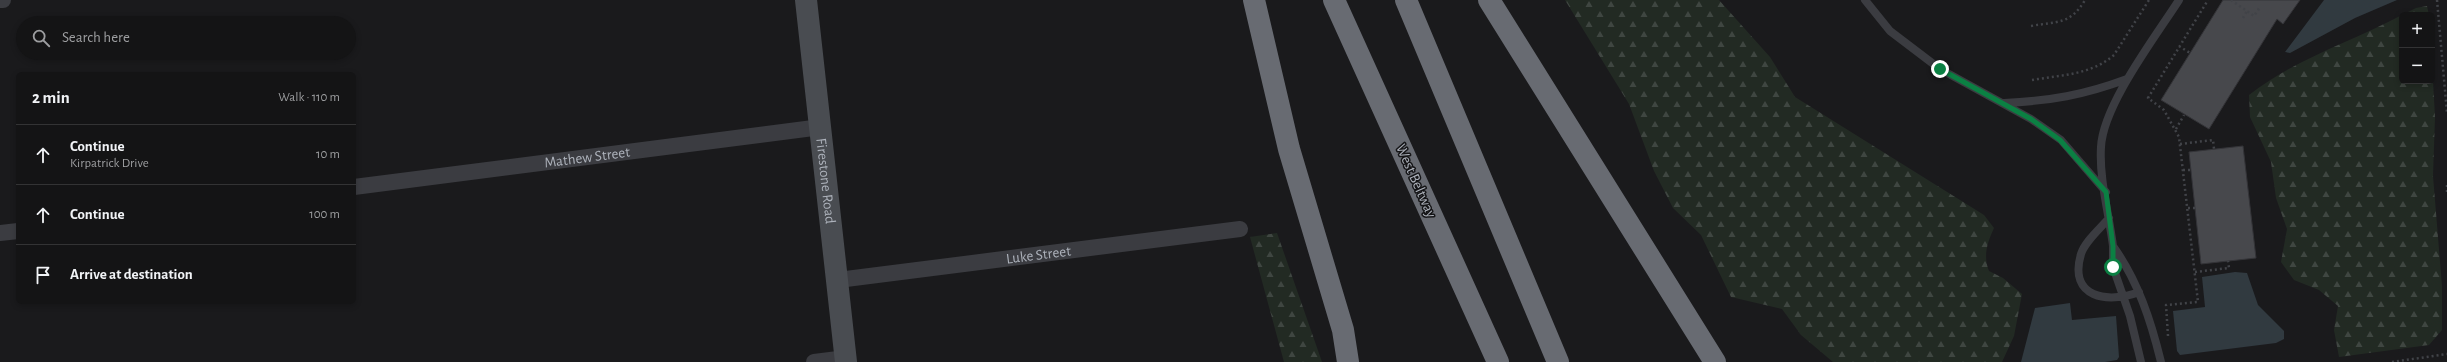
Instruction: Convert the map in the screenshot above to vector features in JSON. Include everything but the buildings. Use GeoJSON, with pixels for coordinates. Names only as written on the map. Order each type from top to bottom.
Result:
{"type":"FeatureCollection","features":[{"type":"Feature","properties":{"kind":"highway"},"geometry":{"type":"LineString","coordinates":[[1254,0],[1289,149],[1343,330],[1348,362]]}},
{"type":"Feature","properties":{"kind":"highway","name":"West Beltway"},"geometry":{"type":"LineString","coordinates":[[1334,0],[1498,362]]}},
{"type":"Feature","properties":{"kind":"highway"},"geometry":{"type":"LineString","coordinates":[[1406,0],[1558,362]]}},
{"type":"Feature","properties":{"kind":"highway"},"geometry":{"type":"LineString","coordinates":[[1490,0],[1715,362]]}},
{"type":"Feature","properties":{"kind":"highway"},"geometry":{"type":"LineString","coordinates":[[1343,330],[1358,362]]}},
{"type":"Feature","properties":{"kind":"street","name":"Firestone Road"},"geometry":{"type":"LineString","coordinates":[[806,0],[846,360]]}},
{"type":"Feature","properties":{"kind":"street","name":"Mathew Street"},"geometry":{"type":"LineString","coordinates":[[356,187],[821,127]]}},
{"type":"Feature","properties":{"kind":"street","name":"Luke Street"},"geometry":{"type":"LineString","coordinates":[[838,280],[1240,229]]}},
{"type":"Feature","properties":{"kind":"street"},"geometry":{"type":"LineString","coordinates":[[0,233],[16,231]]}},
{"type":"Feature","properties":{"kind":"street"},"geometry":{"type":"LineString","coordinates":[[814,362],[846,360]]}},
{"type":"Feature","properties":{"kind":"lane"},"geometry":{"type":"LineString","coordinates":[[1865,0],[1890,31],[1940,69],[2004,103],[2031,119],[2060,140],[2106,192]]}},
{"type":"Feature","properties":{"kind":"lane"},"geometry":{"type":"LineString","coordinates":[[2141,362],[2130,316],[2113,267],[2113,246],[2101,146],[2106,125],[2127,79],[2179,0]]}},
{"type":"Feature","properties":{"kind":"lane"},"geometry":{"type":"LineString","coordinates":[[2004,103],[2066,97],[2092,92],[2127,79]]}},
{"type":"Feature","properties":{"kind":"lane"},"geometry":{"type":"LineString","coordinates":[[2109,218],[2084,249],[2080,276],[2085,288],[2092,294],[2108,299],[2123,298],[2139,292]]}},
{"type":"Feature","properties":{"kind":"lane"},"geometry":{"type":"LineString","coordinates":[[2113,246],[2129,268],[2139,292],[2153,326],[2161,362]]}},
{"type":"Feature","properties":{"kind":"path"},"geometry":{"type":"LineString","coordinates":[[2031,26],[2069,19],[2075,15],[2086,0]]}},
{"type":"Feature","properties":{"kind":"path"},"geometry":{"type":"LineString","coordinates":[[2032,80],[2084,72],[2106,62],[2116,50],[2149,0]]}},
{"type":"Feature","properties":{"kind":"path"},"geometry":{"type":"LineString","coordinates":[[2168,338],[2166,305],[2198,302],[2180,144],[2176,129],[2164,110],[2148,98],[2208,0]]}},
{"type":"Feature","properties":{"kind":"path"},"geometry":{"type":"LineString","coordinates":[[2231,0],[2254,16],[2260,7]]}},
{"type":"Feature","properties":{"kind":"path"},"geometry":{"type":"LineString","coordinates":[[2437,0],[2447,113]]}},
{"type":"Feature","properties":{"kind":"path"},"geometry":{"type":"LineString","coordinates":[[2243,18],[2247,11]]}},
{"type":"Feature","properties":{"kind":"path"},"geometry":{"type":"LineString","coordinates":[[2179,46],[2190,53]]}},
{"type":"Feature","properties":{"kind":"path"},"geometry":{"type":"LineString","coordinates":[[2176,129],[2184,115]]}},
{"type":"Feature","properties":{"kind":"path"},"geometry":{"type":"LineString","coordinates":[[2180,144],[2213,140],[2214,149]]}},
{"type":"Feature","properties":{"kind":"path"},"geometry":{"type":"LineString","coordinates":[[2183,170],[2191,170]]}},
{"type":"Feature","properties":{"kind":"path"},"geometry":{"type":"LineString","coordinates":[[2447,185],[2447,195]]}},
{"type":"Feature","properties":{"kind":"path"},"geometry":{"type":"LineString","coordinates":[[2188,208],[2195,208]]}},
{"type":"Feature","properties":{"kind":"path"},"geometry":{"type":"LineString","coordinates":[[2195,272],[2229,268],[2228,261]]}},
{"type":"Feature","properties":{"kind":"path"},"geometry":{"type":"LineString","coordinates":[[2392,362],[2447,354]]}},
{"type":"Feature","properties":{"kind":"green space"},"geometry":{"type":"Polygon","coordinates":[[[1565,0],[1719,0],[1770,57],[1795,97],[1984,215],[1994,228],[1989,239],[1986,255],[1989,271],[2003,278],[2022,294],[2014,336],[2002,362],[1833,362],[1801,335],[1782,309],[1731,297],[1701,235],[1673,208],[1654,171],[1629,104],[1565,0]]]}},
{"type":"Feature","properties":{"kind":"green space"},"geometry":{"type":"Polygon","coordinates":[[[2427,6],[2428,12],[2408,12],[2416,8],[2427,6]]]}},
{"type":"Feature","properties":{"kind":"green space"},"geometry":{"type":"Polygon","coordinates":[[[2399,17],[2399,84],[2433,84],[2435,117],[2433,176],[2442,286],[2442,330],[2429,345],[2339,357],[2334,330],[2338,306],[2319,290],[2294,280],[2281,262],[2287,229],[2276,198],[2271,162],[2250,117],[2249,95],[2267,82],[2304,61],[2399,17]]]}},
{"type":"Feature","properties":{"kind":"green space"},"geometry":{"type":"Polygon","coordinates":[[[1277,233],[1322,362],[1284,362],[1250,237],[1277,233]]]}},
{"type":"Feature","properties":{"kind":"shaded area"},"geometry":{"type":"Polygon","coordinates":[[[2324,0],[2397,0],[2355,18],[2290,53],[2285,52],[2324,0]]]}},
{"type":"Feature","properties":{"kind":"shaded area"},"geometry":{"type":"Polygon","coordinates":[[[2235,272],[2247,273],[2258,305],[2284,331],[2284,339],[2276,343],[2180,355],[2177,351],[2173,311],[2205,307],[2202,277],[2235,272]]]}},
{"type":"Feature","properties":{"kind":"shaded area"},"geometry":{"type":"Polygon","coordinates":[[[2070,303],[2072,320],[2116,316],[2119,357],[2117,360],[2105,362],[2021,362],[2035,308],[2070,303]]]}},
{"type":"Feature","properties":{"kind":"route"},"geometry":{"type":"LineString","coordinates":[[1940,69],[2004,103],[2031,119],[2060,140],[2106,192],[2113,246],[2113,267]]}}]}
